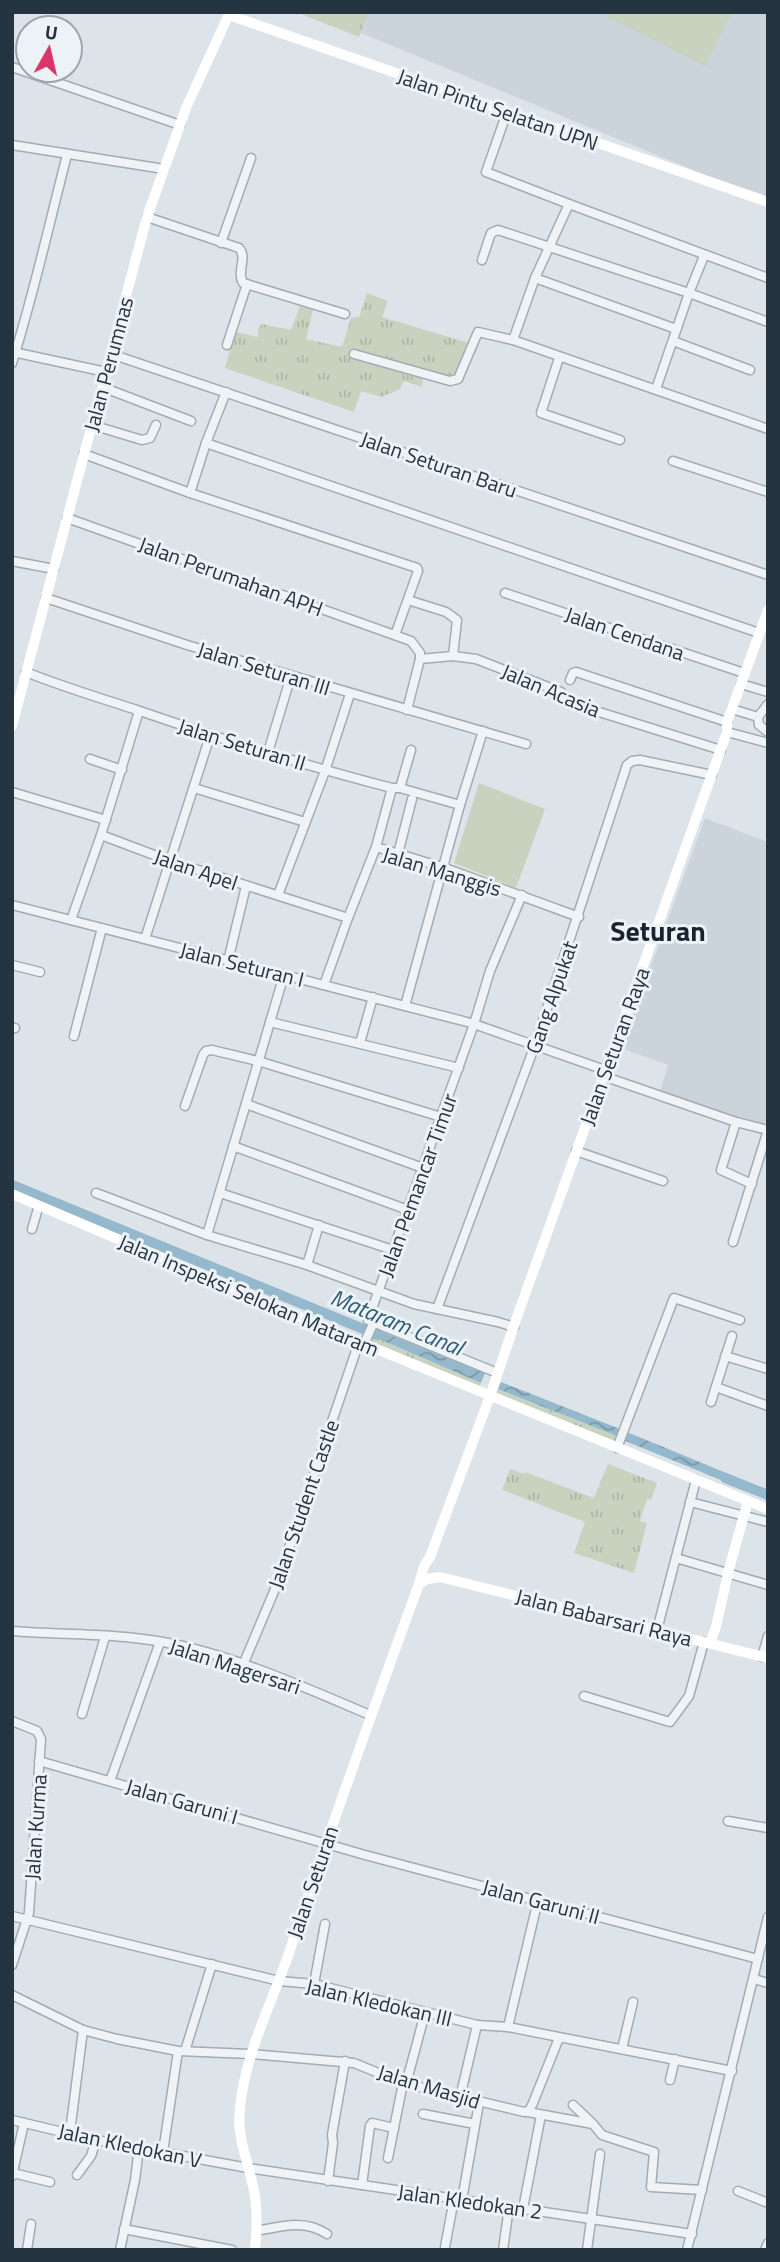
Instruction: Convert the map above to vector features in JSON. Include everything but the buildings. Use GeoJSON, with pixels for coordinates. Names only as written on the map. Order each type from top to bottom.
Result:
{"type":"FeatureCollection","features":[{"type":"Feature","properties":{"kind":"main road","name":"Jalan Pintu Selatan UPN"},"geometry":{"type":"LineString","coordinates":[[227,13],[768,202]]}},
{"type":"Feature","properties":{"kind":"main road","name":"Jalan Perumnas"},"geometry":{"type":"LineString","coordinates":[[12,726],[147,217],[180,125],[227,13]]}},
{"type":"Feature","properties":{"kind":"main road","name":"Jalan Seturan Raya"},"geometry":{"type":"LineString","coordinates":[[489,1394],[712,775],[732,709],[768,610]]}},
{"type":"Feature","properties":{"kind":"main road","name":"Jalan Inspeksi Selokan Mataram"},"geometry":{"type":"LineString","coordinates":[[12,1194],[489,1394],[619,1444],[696,1480],[768,1509]]}},
{"type":"Feature","properties":{"kind":"main road"},"geometry":{"type":"LineString","coordinates":[[419,1584],[489,1394]]}},
{"type":"Feature","properties":{"kind":"main road"},"geometry":{"type":"LineString","coordinates":[[707,1642],[748,1501]]}},
{"type":"Feature","properties":{"kind":"main road"},"geometry":{"type":"LineString","coordinates":[[430,1557],[431,1567],[440,1577]]}},
{"type":"Feature","properties":{"kind":"main road"},"geometry":{"type":"LineString","coordinates":[[419,1584],[440,1577]]}},
{"type":"Feature","properties":{"kind":"main road","name":"Jalan Babarsari Raya"},"geometry":{"type":"LineString","coordinates":[[440,1577],[765,1657]]}},
{"type":"Feature","properties":{"kind":"main road","name":"Jalan Seturan"},"geometry":{"type":"LineString","coordinates":[[255,2250],[257,2231],[253,2186],[242,2149],[239,2124],[250,2054],[279,1981],[370,1715],[419,1584]]}},
{"type":"Feature","properties":{"kind":"street"},"geometry":{"type":"LineString","coordinates":[[12,67],[180,125]]}},
{"type":"Feature","properties":{"kind":"street"},"geometry":{"type":"LineString","coordinates":[[507,112],[486,172],[768,278]]}},
{"type":"Feature","properties":{"kind":"street"},"geometry":{"type":"LineString","coordinates":[[12,145],[164,169]]}},
{"type":"Feature","properties":{"kind":"street"},"geometry":{"type":"LineString","coordinates":[[12,363],[38,273],[67,155]]}},
{"type":"Feature","properties":{"kind":"street"},"geometry":{"type":"LineString","coordinates":[[221,243],[251,158]]}},
{"type":"Feature","properties":{"kind":"street"},"geometry":{"type":"LineString","coordinates":[[513,340],[535,278],[569,204]]}},
{"type":"Feature","properties":{"kind":"street"},"geometry":{"type":"LineString","coordinates":[[147,217],[242,251],[240,278],[247,284],[345,314]]}},
{"type":"Feature","properties":{"kind":"street"},"geometry":{"type":"LineString","coordinates":[[482,260],[494,230],[689,293],[768,322]]}},
{"type":"Feature","properties":{"kind":"street"},"geometry":{"type":"LineString","coordinates":[[656,389],[689,293],[705,256]]}},
{"type":"Feature","properties":{"kind":"street"},"geometry":{"type":"LineString","coordinates":[[535,278],[676,329]]}},
{"type":"Feature","properties":{"kind":"street"},"geometry":{"type":"LineString","coordinates":[[227,345],[247,284]]}},
{"type":"Feature","properties":{"kind":"street"},"geometry":{"type":"LineString","coordinates":[[354,354],[450,381],[458,379],[478,332],[513,340],[768,429]]}},
{"type":"Feature","properties":{"kind":"street"},"geometry":{"type":"LineString","coordinates":[[673,341],[750,370]]}},
{"type":"Feature","properties":{"kind":"street"},"geometry":{"type":"LineString","coordinates":[[14,352],[106,372]]}},
{"type":"Feature","properties":{"kind":"street","name":"Jalan Seturan Baru"},"geometry":{"type":"LineString","coordinates":[[111,354],[768,575]]}},
{"type":"Feature","properties":{"kind":"street"},"geometry":{"type":"LineString","coordinates":[[559,358],[541,413],[620,440]]}},
{"type":"Feature","properties":{"kind":"street"},"geometry":{"type":"LineString","coordinates":[[102,387],[191,421]]}},
{"type":"Feature","properties":{"kind":"street"},"geometry":{"type":"LineString","coordinates":[[190,493],[205,443],[226,392]]}},
{"type":"Feature","properties":{"kind":"street"},"geometry":{"type":"LineString","coordinates":[[92,425],[142,440],[150,438],[156,425]]}},
{"type":"Feature","properties":{"kind":"street"},"geometry":{"type":"LineString","coordinates":[[205,443],[759,633]]}},
{"type":"Feature","properties":{"kind":"street"},"geometry":{"type":"LineString","coordinates":[[84,454],[190,493],[414,566],[418,571],[395,635],[408,640],[416,647],[421,659],[407,710]]}},
{"type":"Feature","properties":{"kind":"street"},"geometry":{"type":"LineString","coordinates":[[673,461],[768,492]]}},
{"type":"Feature","properties":{"kind":"street","name":"Jalan Perumahan APH"},"geometry":{"type":"LineString","coordinates":[[67,518],[395,635]]}},
{"type":"Feature","properties":{"kind":"street"},"geometry":{"type":"LineString","coordinates":[[12,561],[54,569]]}},
{"type":"Feature","properties":{"kind":"street","name":"Jalan Cendana"},"geometry":{"type":"LineString","coordinates":[[505,593],[743,678],[768,692]]}},
{"type":"Feature","properties":{"kind":"street","name":"Jalan Seturan III"},"geometry":{"type":"LineString","coordinates":[[46,598],[187,645],[526,744]]}},
{"type":"Feature","properties":{"kind":"street"},"geometry":{"type":"LineString","coordinates":[[408,600],[446,612],[457,620],[453,656]]}},
{"type":"Feature","properties":{"kind":"street","name":"Jalan Acasia"},"geometry":{"type":"LineString","coordinates":[[421,659],[453,656],[476,659],[561,692],[564,701],[720,750]]}},
{"type":"Feature","properties":{"kind":"street","name":"Jalan Seturan II"},"geometry":{"type":"LineString","coordinates":[[26,672],[211,736],[325,771],[460,805]]}},
{"type":"Feature","properties":{"kind":"street"},"geometry":{"type":"LineString","coordinates":[[570,680],[576,672],[768,743]]}},
{"type":"Feature","properties":{"kind":"street"},"geometry":{"type":"LineString","coordinates":[[268,752],[291,676]]}},
{"type":"Feature","properties":{"kind":"street"},"geometry":{"type":"LineString","coordinates":[[278,895],[325,771],[350,694]]}},
{"type":"Feature","properties":{"kind":"street"},"geometry":{"type":"LineString","coordinates":[[768,704],[758,716],[759,725],[768,732]]}},
{"type":"Feature","properties":{"kind":"street"},"geometry":{"type":"LineString","coordinates":[[732,709],[758,716]]}},
{"type":"Feature","properties":{"kind":"street"},"geometry":{"type":"LineString","coordinates":[[71,920],[106,820],[139,711]]}},
{"type":"Feature","properties":{"kind":"street"},"geometry":{"type":"LineString","coordinates":[[405,1006],[460,805],[483,732]]}},
{"type":"Feature","properties":{"kind":"street"},"geometry":{"type":"LineString","coordinates":[[145,939],[211,736]]}},
{"type":"Feature","properties":{"kind":"street"},"geometry":{"type":"LineString","coordinates":[[376,847],[411,750]]}},
{"type":"Feature","properties":{"kind":"street"},"geometry":{"type":"LineString","coordinates":[[90,759],[122,770]]}},
{"type":"Feature","properties":{"kind":"street","name":"Gang Alpukat"},"geometry":{"type":"LineString","coordinates":[[437,1309],[535,1045],[627,765],[640,760],[712,775]]}},
{"type":"Feature","properties":{"kind":"street"},"geometry":{"type":"LineString","coordinates":[[194,789],[305,822]]}},
{"type":"Feature","properties":{"kind":"street"},"geometry":{"type":"LineString","coordinates":[[12,792],[106,820]]}},
{"type":"Feature","properties":{"kind":"street"},"geometry":{"type":"LineString","coordinates":[[398,854],[411,799]]}},
{"type":"Feature","properties":{"kind":"street","name":"Jalan Apel"},"geometry":{"type":"LineString","coordinates":[[101,835],[170,861],[348,918]]}},
{"type":"Feature","properties":{"kind":"street","name":"Jalan Manggis"},"geometry":{"type":"LineString","coordinates":[[348,918],[376,847],[444,868],[579,917]]}},
{"type":"Feature","properties":{"kind":"street"},"geometry":{"type":"LineString","coordinates":[[228,961],[246,886]]}},
{"type":"Feature","properties":{"kind":"street","name":"Jalan Pemancar Timur"},"geometry":{"type":"LineString","coordinates":[[513,1326],[414,1304],[379,1292],[459,1068],[490,971],[522,895]]}},
{"type":"Feature","properties":{"kind":"street","name":"Jalan Seturan I"},"geometry":{"type":"LineString","coordinates":[[12,905],[473,1024]]}},
{"type":"Feature","properties":{"kind":"street"},"geometry":{"type":"LineString","coordinates":[[324,985],[348,918]]}},
{"type":"Feature","properties":{"kind":"street"},"geometry":{"type":"LineString","coordinates":[[74,1036],[102,928]]}},
{"type":"Feature","properties":{"kind":"street"},"geometry":{"type":"LineString","coordinates":[[12,965],[40,972]]}},
{"type":"Feature","properties":{"kind":"street"},"geometry":{"type":"LineString","coordinates":[[207,1235],[284,975]]}},
{"type":"Feature","properties":{"kind":"street"},"geometry":{"type":"LineString","coordinates":[[360,1043],[373,997]]}},
{"type":"Feature","properties":{"kind":"street"},"geometry":{"type":"LineString","coordinates":[[270,1022],[459,1068]]}},
{"type":"Feature","properties":{"kind":"street"},"geometry":{"type":"LineString","coordinates":[[473,1024],[736,1122],[768,1130],[733,1242]]}},
{"type":"Feature","properties":{"kind":"street"},"geometry":{"type":"LineString","coordinates":[[185,1106],[206,1051],[212,1050],[258,1061],[441,1117]]}},
{"type":"Feature","properties":{"kind":"street"},"geometry":{"type":"LineString","coordinates":[[246,1104],[423,1168]]}},
{"type":"Feature","properties":{"kind":"street"},"geometry":{"type":"LineString","coordinates":[[736,1122],[721,1170],[752,1184]]}},
{"type":"Feature","properties":{"kind":"street"},"geometry":{"type":"LineString","coordinates":[[233,1146],[408,1210]]}},
{"type":"Feature","properties":{"kind":"street"},"geometry":{"type":"LineString","coordinates":[[576,1151],[663,1181]]}},
{"type":"Feature","properties":{"kind":"street"},"geometry":{"type":"LineString","coordinates":[[96,1193],[207,1235],[307,1265],[379,1292],[368,1320],[373,1324],[495,1374]]}},
{"type":"Feature","properties":{"kind":"street"},"geometry":{"type":"LineString","coordinates":[[219,1193],[393,1250]]}},
{"type":"Feature","properties":{"kind":"street"},"geometry":{"type":"LineString","coordinates":[[32,1229],[39,1205]]}},
{"type":"Feature","properties":{"kind":"street"},"geometry":{"type":"LineString","coordinates":[[307,1265],[318,1225]]}},
{"type":"Feature","properties":{"kind":"street"},"geometry":{"type":"LineString","coordinates":[[619,1444],[674,1298],[740,1320]]}},
{"type":"Feature","properties":{"kind":"street"},"geometry":{"type":"LineString","coordinates":[[364,1340],[373,1324]]}},
{"type":"Feature","properties":{"kind":"street"},"geometry":{"type":"LineString","coordinates":[[712,1402],[732,1336]]}},
{"type":"Feature","properties":{"kind":"street","name":"Jalan Student Castle"},"geometry":{"type":"LineString","coordinates":[[243,1665],[275,1589],[364,1340]]}},
{"type":"Feature","properties":{"kind":"street"},"geometry":{"type":"LineString","coordinates":[[725,1356],[768,1369]]}},
{"type":"Feature","properties":{"kind":"street"},"geometry":{"type":"LineString","coordinates":[[716,1387],[768,1406]]}},
{"type":"Feature","properties":{"kind":"street"},"geometry":{"type":"LineString","coordinates":[[657,1630],[696,1480]]}},
{"type":"Feature","properties":{"kind":"street"},"geometry":{"type":"LineString","coordinates":[[690,1502],[768,1522]]}},
{"type":"Feature","properties":{"kind":"street"},"geometry":{"type":"LineString","coordinates":[[676,1558],[768,1585]]}},
{"type":"Feature","properties":{"kind":"street","name":"Jalan Magersari"},"geometry":{"type":"LineString","coordinates":[[12,1631],[160,1642],[190,1648],[243,1665],[370,1715]]}},
{"type":"Feature","properties":{"kind":"street"},"geometry":{"type":"LineString","coordinates":[[765,1657],[768,1636]]}},
{"type":"Feature","properties":{"kind":"street"},"geometry":{"type":"LineString","coordinates":[[82,1714],[105,1637]]}},
{"type":"Feature","properties":{"kind":"street"},"geometry":{"type":"LineString","coordinates":[[110,1781],[160,1642]]}},
{"type":"Feature","properties":{"kind":"street"},"geometry":{"type":"LineString","coordinates":[[584,1696],[670,1722],[689,1696],[707,1642]]}},
{"type":"Feature","properties":{"kind":"street","name":"Jalan Kurma"},"geometry":{"type":"LineString","coordinates":[[12,1721],[37,1731],[40,1735],[36,1836],[28,1919],[12,1965]]}},
{"type":"Feature","properties":{"kind":"street","name":"Jalan Garuni I"},"geometry":{"type":"LineString","coordinates":[[39,1761],[325,1843]]}},
{"type":"Feature","properties":{"kind":"street"},"geometry":{"type":"LineString","coordinates":[[729,1821],[768,1828]]}},
{"type":"Feature","properties":{"kind":"street","name":"Jalan Garuni II"},"geometry":{"type":"LineString","coordinates":[[325,1843],[758,1959]]}},
{"type":"Feature","properties":{"kind":"street"},"geometry":{"type":"LineString","coordinates":[[508,2026],[538,1900]]}},
{"type":"Feature","properties":{"kind":"street","name":"Jalan Kledokan III"},"geometry":{"type":"LineString","coordinates":[[12,1916],[279,1981],[314,1984],[477,2025],[508,2026],[732,2071]]}},
{"type":"Feature","properties":{"kind":"street"},"geometry":{"type":"LineString","coordinates":[[687,2250],[768,1917]]}},
{"type":"Feature","properties":{"kind":"street"},"geometry":{"type":"LineString","coordinates":[[314,1984],[325,1924]]}},
{"type":"Feature","properties":{"kind":"street"},"geometry":{"type":"LineString","coordinates":[[163,2152],[181,2051],[212,1964]]}},
{"type":"Feature","properties":{"kind":"street"},"geometry":{"type":"LineString","coordinates":[[754,1979],[768,1983]]}},
{"type":"Feature","properties":{"kind":"street","name":"Jalan Masjid"},"geometry":{"type":"LineString","coordinates":[[12,1995],[83,2030],[117,2039],[181,2051],[345,2061],[405,2083],[478,2103],[593,2124]]}},
{"type":"Feature","properties":{"kind":"street"},"geometry":{"type":"LineString","coordinates":[[622,2049],[633,2002]]}},
{"type":"Feature","properties":{"kind":"street"},"geometry":{"type":"LineString","coordinates":[[388,2158],[425,2013]]}},
{"type":"Feature","properties":{"kind":"street"},"geometry":{"type":"LineString","coordinates":[[460,2098],[477,2025]]}},
{"type":"Feature","properties":{"kind":"street"},"geometry":{"type":"LineString","coordinates":[[70,2132],[83,2030]]}},
{"type":"Feature","properties":{"kind":"street"},"geometry":{"type":"LineString","coordinates":[[527,2112],[559,2038]]}},
{"type":"Feature","properties":{"kind":"street"},"geometry":{"type":"LineString","coordinates":[[670,2080],[675,2059]]}},
{"type":"Feature","properties":{"kind":"street"},"geometry":{"type":"LineString","coordinates":[[328,2181],[332,2135],[345,2061]]}},
{"type":"Feature","properties":{"kind":"street"},"geometry":{"type":"LineString","coordinates":[[445,2247],[478,2103]]}},
{"type":"Feature","properties":{"kind":"street"},"geometry":{"type":"LineString","coordinates":[[573,2105],[602,2135],[654,2152],[651,2187],[702,2190]]}},
{"type":"Feature","properties":{"kind":"street"},"geometry":{"type":"LineString","coordinates":[[423,2114],[475,2124]]}},
{"type":"Feature","properties":{"kind":"street"},"geometry":{"type":"LineString","coordinates":[[523,2209],[541,2115]]}},
{"type":"Feature","properties":{"kind":"street","name":"Jalan Kledokan V"},"geometry":{"type":"LineString","coordinates":[[12,2120],[96,2140],[247,2168]]}},
{"type":"Feature","properties":{"kind":"street"},"geometry":{"type":"LineString","coordinates":[[24,2123],[13,2174],[50,2182]]}},
{"type":"Feature","properties":{"kind":"street"},"geometry":{"type":"LineString","coordinates":[[362,2185],[370,2126],[372,2123],[394,2128]]}},
{"type":"Feature","properties":{"kind":"street"},"geometry":{"type":"LineString","coordinates":[[77,2175],[91,2157],[96,2140]]}},
{"type":"Feature","properties":{"kind":"street"},"geometry":{"type":"LineString","coordinates":[[120,2250],[139,2148]]}},
{"type":"Feature","properties":{"kind":"street"},"geometry":{"type":"LineString","coordinates":[[587,2250],[600,2154]]}},
{"type":"Feature","properties":{"kind":"street","name":"Jalan Kledokan 2"},"geometry":{"type":"LineString","coordinates":[[247,2168],[692,2234]]}},
{"type":"Feature","properties":{"kind":"street"},"geometry":{"type":"LineString","coordinates":[[253,2186],[262,2171]]}},
{"type":"Feature","properties":{"kind":"street"},"geometry":{"type":"LineString","coordinates":[[738,2191],[768,2203]]}},
{"type":"Feature","properties":{"kind":"street"},"geometry":{"type":"LineString","coordinates":[[503,2250],[509,2207]]}},
{"type":"Feature","properties":{"kind":"street"},"geometry":{"type":"LineString","coordinates":[[27,2250],[32,2224]]}},
{"type":"Feature","properties":{"kind":"street"},"geometry":{"type":"LineString","coordinates":[[257,2231],[298,2224],[318,2228],[327,2234]]}},
{"type":"Feature","properties":{"kind":"street"},"geometry":{"type":"LineString","coordinates":[[124,2229],[232,2250]]}},
{"type":"Feature","properties":{"kind":"street"},"geometry":{"type":"LineString","coordinates":[[765,2250],[768,2243]]}},
{"type":"Feature","properties":{"kind":"shaded area"},"geometry":{"type":"Polygon","coordinates":[[[369,12],[768,12],[768,201],[361,33],[369,12]]]}},
{"type":"Feature","properties":{"kind":"shaded area"},"geometry":{"type":"Polygon","coordinates":[[[705,818],[768,842],[768,1127],[660,1092],[668,1065],[621,1048],[705,818]]]}},
{"type":"Feature","properties":{"kind":"green space"},"geometry":{"type":"Polygon","coordinates":[[[296,12],[369,12],[359,37],[296,12]]]}},
{"type":"Feature","properties":{"kind":"green space"},"geometry":{"type":"Polygon","coordinates":[[[598,12],[732,12],[705,66],[598,12]]]}},
{"type":"Feature","properties":{"kind":"green space"},"geometry":{"type":"Polygon","coordinates":[[[367,293],[388,301],[382,317],[469,343],[454,378],[407,371],[404,374],[423,379],[422,387],[404,381],[400,389],[381,397],[361,391],[354,412],[225,368],[235,332],[258,337],[258,329],[262,324],[291,330],[300,306],[313,310],[306,339],[342,347],[351,318],[359,317],[367,293]]]}},
{"type":"Feature","properties":{"kind":"green space"},"geometry":{"type":"Polygon","coordinates":[[[479,783],[545,809],[516,888],[454,863],[479,783]]]}},
{"type":"Feature","properties":{"kind":"green space"},"geometry":{"type":"Polygon","coordinates":[[[372,1336],[481,1383],[479,1387],[371,1341],[372,1336]]]}},
{"type":"Feature","properties":{"kind":"green space"},"geometry":{"type":"Polygon","coordinates":[[[498,1389],[617,1436],[615,1441],[496,1394],[498,1389]]]}},
{"type":"Feature","properties":{"kind":"green space"},"geometry":{"type":"Polygon","coordinates":[[[608,1464],[657,1483],[651,1500],[647,1499],[640,1521],[647,1523],[634,1573],[574,1553],[585,1522],[502,1490],[510,1469],[594,1498],[608,1464]]]}},
{"type":"Feature","properties":{"kind":"water"},"geometry":{"type":"Polygon","coordinates":[[[375,1329],[485,1373],[481,1383],[372,1336],[375,1329]]]}},
{"type":"Feature","properties":{"kind":"water"},"geometry":{"type":"Polygon","coordinates":[[[501,1382],[620,1429],[617,1436],[498,1389],[501,1382]]]}},
{"type":"Feature","properties":{"kind":"water"},"geometry":{"type":"Polygon","coordinates":[[[627,1432],[736,1477],[733,1485],[623,1440],[627,1432]]]}},
{"type":"Feature","properties":{"kind":"waterway","name":"Mataram Canal"},"geometry":{"type":"LineString","coordinates":[[12,1185],[378,1335]]}},
{"type":"Feature","properties":{"kind":"waterway","name":"Mataram Canal"},"geometry":{"type":"LineString","coordinates":[[725,1478],[768,1495]]}},
{"type":"Feature","properties":{"kind":"district","name":"Seturan"},"geometry":{"type":"Point","coordinates":[658,930]}}]}
